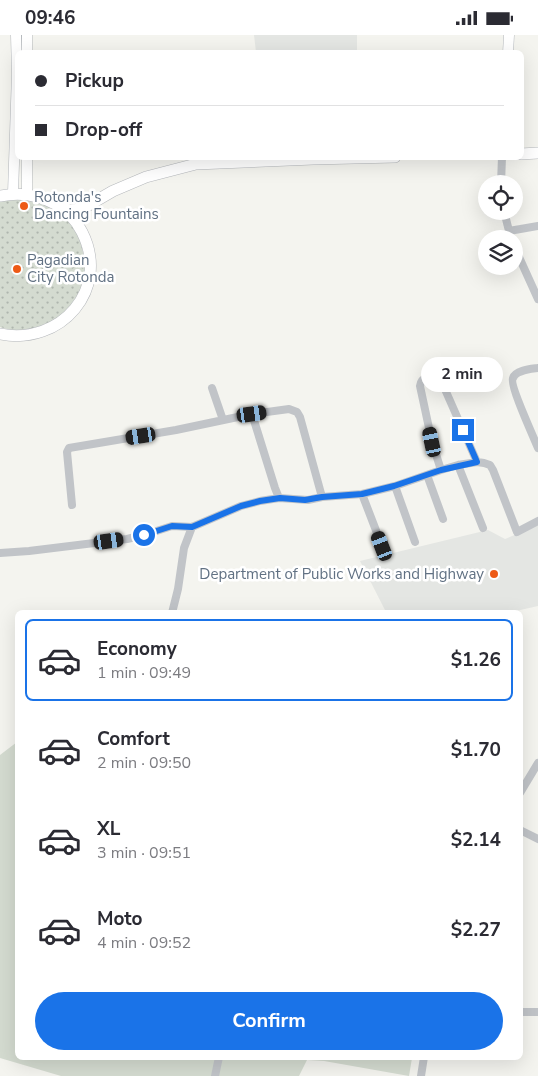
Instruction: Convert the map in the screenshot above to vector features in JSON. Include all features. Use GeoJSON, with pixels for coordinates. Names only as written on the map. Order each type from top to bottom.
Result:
{"type":"FeatureCollection","features":[{"type":"Feature","properties":{"kind":"highway"},"geometry":{"type":"LineString","coordinates":[[524,154],[538,153]]}},
{"type":"Feature","properties":{"kind":"highway"},"geometry":{"type":"LineString","coordinates":[[60,207],[70,210],[88,206],[113,191],[146,177],[196,164],[290,160]]}},
{"type":"Feature","properties":{"kind":"highway"},"geometry":{"type":"LineString","coordinates":[[0,195],[13,193],[44,198],[67,213],[80,228],[87,245],[90,273],[85,291],[76,308],[62,321],[46,331],[28,335],[18,336],[0,333]]}},
{"type":"Feature","properties":{"kind":"highway"},"geometry":{"type":"LineString","coordinates":[[80,228],[81,216],[88,206]]}},
{"type":"Feature","properties":{"kind":"main road"},"geometry":{"type":"LineString","coordinates":[[16,35],[16,50]]}},
{"type":"Feature","properties":{"kind":"main road"},"geometry":{"type":"LineString","coordinates":[[27,35],[27,50]]}},
{"type":"Feature","properties":{"kind":"main road"},"geometry":{"type":"LineString","coordinates":[[508,50],[509,35]]}},
{"type":"Feature","properties":{"kind":"main road"},"geometry":{"type":"LineString","coordinates":[[13,193],[15,126]]}},
{"type":"Feature","properties":{"kind":"main road"},"geometry":{"type":"LineString","coordinates":[[27,160],[27,194]]}},
{"type":"Feature","properties":{"kind":"street"},"geometry":{"type":"LineString","coordinates":[[501,175],[502,160]]}},
{"type":"Feature","properties":{"kind":"street"},"geometry":{"type":"LineString","coordinates":[[523,231],[538,226]]}},
{"type":"Feature","properties":{"kind":"street"},"geometry":{"type":"LineString","coordinates":[[523,266],[538,299]]}},
{"type":"Feature","properties":{"kind":"street"},"geometry":{"type":"LineString","coordinates":[[538,368],[522,371],[516,374],[512,381],[538,448]]}},
{"type":"Feature","properties":{"kind":"street"},"geometry":{"type":"LineString","coordinates":[[441,470],[432,442],[420,386],[424,378],[434,375],[438,375],[440,378],[477,462]]}},
{"type":"Feature","properties":{"kind":"street"},"geometry":{"type":"LineString","coordinates":[[212,388],[224,420]]}},
{"type":"Feature","properties":{"kind":"street"},"geometry":{"type":"LineString","coordinates":[[72,505],[67,452],[73,446],[176,430],[252,414],[289,409],[297,412],[300,417],[322,497]]}},
{"type":"Feature","properties":{"kind":"street"},"geometry":{"type":"LineString","coordinates":[[252,414],[275,488],[280,498]]}},
{"type":"Feature","properties":{"kind":"street"},"geometry":{"type":"LineString","coordinates":[[0,553],[127,539],[172,526],[192,527],[241,506],[260,501],[280,498],[305,500],[362,494],[394,486],[458,465],[477,462],[490,465],[493,470],[517,532],[538,521]]}},
{"type":"Feature","properties":{"kind":"street"},"geometry":{"type":"LineString","coordinates":[[458,465],[483,528]]}},
{"type":"Feature","properties":{"kind":"street"},"geometry":{"type":"LineString","coordinates":[[427,475],[443,519]]}},
{"type":"Feature","properties":{"kind":"street"},"geometry":{"type":"LineString","coordinates":[[394,486],[415,542]]}},
{"type":"Feature","properties":{"kind":"street"},"geometry":{"type":"LineString","coordinates":[[362,494],[382,546]]}},
{"type":"Feature","properties":{"kind":"street"},"geometry":{"type":"LineString","coordinates":[[173,610],[184,548],[192,527]]}},
{"type":"Feature","properties":{"kind":"street"},"geometry":{"type":"LineString","coordinates":[[523,788],[538,763]]}},
{"type":"Feature","properties":{"kind":"street"},"geometry":{"type":"LineString","coordinates":[[523,832],[538,839]]}},
{"type":"Feature","properties":{"kind":"street"},"geometry":{"type":"LineString","coordinates":[[523,1012],[538,1012]]}},
{"type":"Feature","properties":{"kind":"street"},"geometry":{"type":"LineString","coordinates":[[215,1076],[218,1060]]}},
{"type":"Feature","properties":{"kind":"street"},"geometry":{"type":"LineString","coordinates":[[421,1076],[424,1060]]}},
{"type":"Feature","properties":{"kind":"shaded area"},"geometry":{"type":"Polygon","coordinates":[[[254,35],[357,35],[357,50],[256,50],[254,35]]]}},
{"type":"Feature","properties":{"kind":"shaded area"},"geometry":{"type":"Polygon","coordinates":[[[22,199],[45,204],[65,216],[79,235],[86,265],[83,287],[66,312],[48,324],[26,330],[11,330],[0,327],[0,202],[22,199]]]}},
{"type":"Feature","properties":{"kind":"shaded area"},"geometry":{"type":"Polygon","coordinates":[[[538,525],[538,606],[520,610],[385,610],[360,561],[488,530],[505,539],[538,525]]]}},
{"type":"Feature","properties":{"kind":"shaded area"},"geometry":{"type":"Polygon","coordinates":[[[15,744],[15,1060],[307,1060],[299,1076],[61,1076],[0,1058],[0,755],[15,744]]]}},
{"type":"Feature","properties":{"kind":"shaded area"},"geometry":{"type":"Polygon","coordinates":[[[307,1060],[412,1060],[409,1076],[324,1061],[307,1060]]]}},
{"type":"Feature","properties":{"kind":"place","name":"Rotonda's Dancing Fountains"},"geometry":{"type":"Point","coordinates":[24,206]}},
{"type":"Feature","properties":{"kind":"place","name":"Pagadian City Rotonda"},"geometry":{"type":"Point","coordinates":[17,269]}},
{"type":"Feature","properties":{"kind":"place","name":"Department of Public Works and Highway"},"geometry":{"type":"Point","coordinates":[494,574]}},
{"type":"Feature","properties":{"kind":"route"},"geometry":{"type":"LineString","coordinates":[[144,535],[172,526],[192,527],[241,506],[260,501],[280,498],[305,500],[362,494],[394,486],[458,465],[477,462],[463,430]]}}]}
